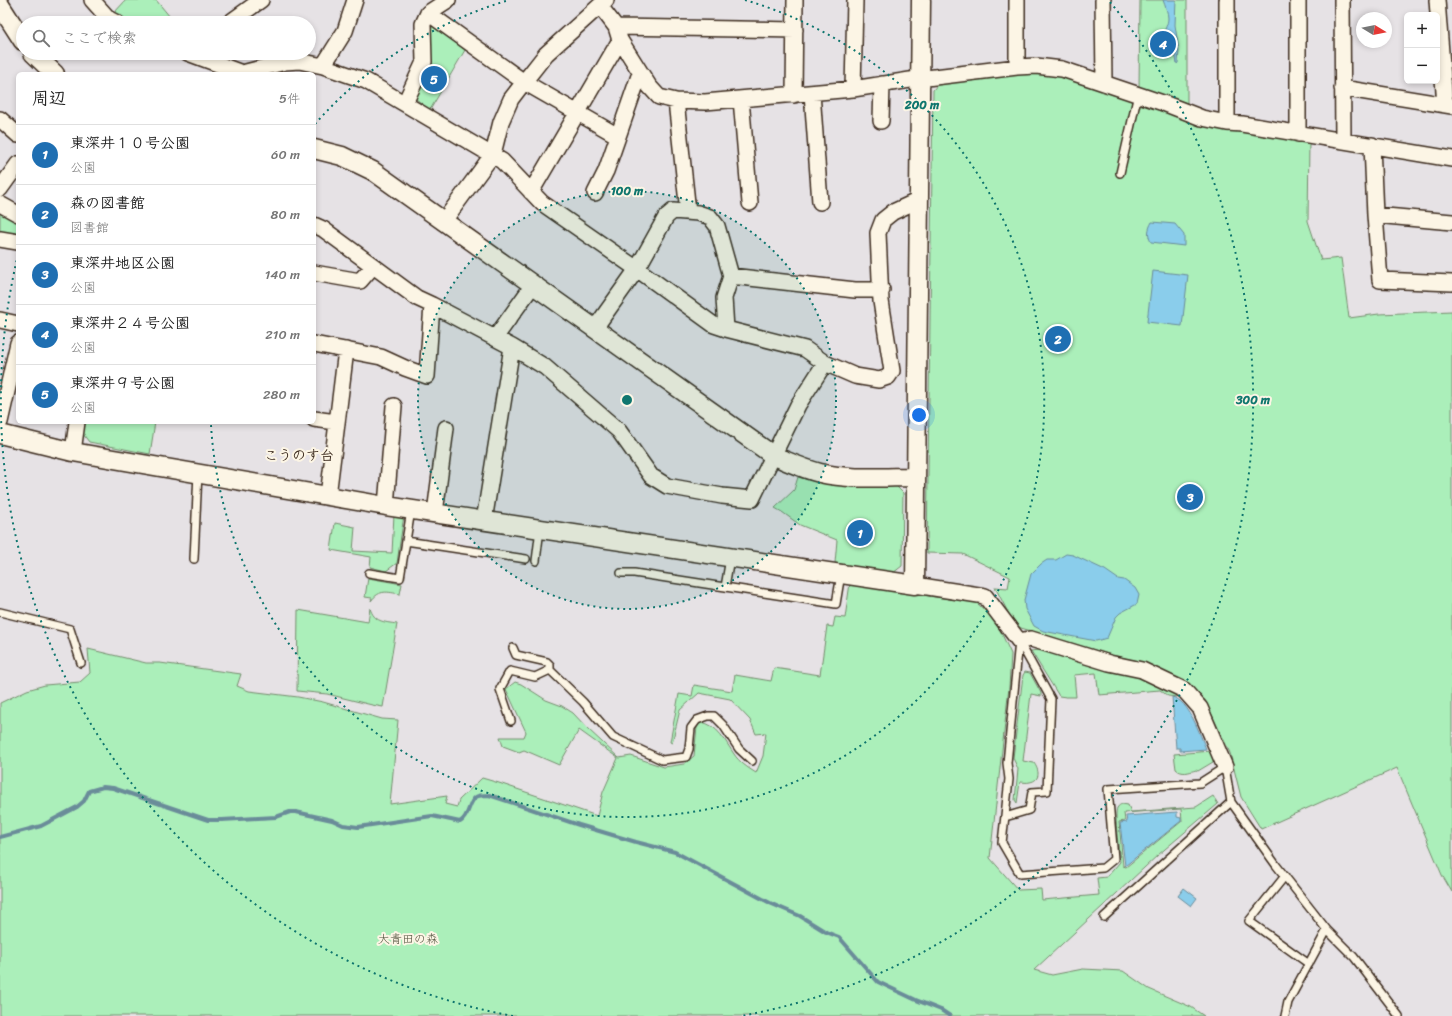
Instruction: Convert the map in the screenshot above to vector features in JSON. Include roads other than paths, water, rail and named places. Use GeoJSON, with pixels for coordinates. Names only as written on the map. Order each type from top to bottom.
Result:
{"type":"FeatureCollection","features":[{"type":"Feature","properties":{"kind":"street"},"geometry":{"type":"LineString","coordinates":[[92,0],[106,16]]}},
{"type":"Feature","properties":{"kind":"street"},"geometry":{"type":"LineString","coordinates":[[239,16],[261,0]]}},
{"type":"Feature","properties":{"kind":"street"},"geometry":{"type":"LineString","coordinates":[[323,66],[345,31],[355,0]]}},
{"type":"Feature","properties":{"kind":"street"},"geometry":{"type":"LineString","coordinates":[[405,103],[424,62],[423,24],[428,13],[447,0]]}},
{"type":"Feature","properties":{"kind":"street"},"geometry":{"type":"LineString","coordinates":[[794,95],[795,0]]}},
{"type":"Feature","properties":{"kind":"street"},"geometry":{"type":"LineString","coordinates":[[854,0],[854,89]]}},
{"type":"Feature","properties":{"kind":"street"},"geometry":{"type":"LineString","coordinates":[[915,585],[921,0]]}},
{"type":"Feature","properties":{"kind":"street"},"geometry":{"type":"LineString","coordinates":[[1017,0],[1017,67]]}},
{"type":"Feature","properties":{"kind":"street"},"geometry":{"type":"LineString","coordinates":[[1103,0],[1104,83]]}},
{"type":"Feature","properties":{"kind":"street"},"geometry":{"type":"LineString","coordinates":[[1227,0],[1227,123]]}},
{"type":"Feature","properties":{"kind":"street"},"geometry":{"type":"LineString","coordinates":[[1298,0],[1298,134]]}},
{"type":"Feature","properties":{"kind":"street"},"geometry":{"type":"LineString","coordinates":[[1342,0],[1343,141]]}},
{"type":"Feature","properties":{"kind":"street"},"geometry":{"type":"LineString","coordinates":[[1342,88],[1448,106],[1436,0]]}},
{"type":"Feature","properties":{"kind":"street"},"geometry":{"type":"LineString","coordinates":[[443,222],[493,154],[501,122],[512,99],[524,82],[546,54],[603,3],[618,34],[649,86],[659,97],[676,101],[705,102],[812,94],[920,79],[1036,66],[1062,69],[1138,94],[1202,118],[1452,159]]}},
{"type":"Feature","properties":{"kind":"street"},"geometry":{"type":"LineString","coordinates":[[0,5],[16,30]]}},
{"type":"Feature","properties":{"kind":"street"},"geometry":{"type":"LineString","coordinates":[[428,13],[524,82],[618,136]]}},
{"type":"Feature","properties":{"kind":"street"},"geometry":{"type":"LineString","coordinates":[[618,34],[795,30]]}},
{"type":"Feature","properties":{"kind":"street"},"geometry":{"type":"LineString","coordinates":[[530,192],[578,113],[618,34]]}},
{"type":"Feature","properties":{"kind":"street"},"geometry":{"type":"LineString","coordinates":[[40,60],[53,72]]}},
{"type":"Feature","properties":{"kind":"street"},"geometry":{"type":"LineString","coordinates":[[207,60],[239,72]]}},
{"type":"Feature","properties":{"kind":"street"},"geometry":{"type":"LineString","coordinates":[[246,72],[285,62],[300,61],[323,66],[366,81],[493,154],[502,161],[542,203],[714,325],[805,349],[825,363],[855,376],[880,380],[888,377],[892,370],[882,301],[878,233],[883,220],[892,212],[919,200]]}},
{"type":"Feature","properties":{"kind":"street"},"geometry":{"type":"LineString","coordinates":[[595,193],[606,171],[640,73]]}},
{"type":"Feature","properties":{"kind":"street"},"geometry":{"type":"LineString","coordinates":[[881,121],[882,84]]}},
{"type":"Feature","properties":{"kind":"street"},"geometry":{"type":"LineString","coordinates":[[812,94],[820,202]]}},
{"type":"Feature","properties":{"kind":"street"},"geometry":{"type":"LineString","coordinates":[[741,99],[750,203]]}},
{"type":"Feature","properties":{"kind":"street"},"geometry":{"type":"LineString","coordinates":[[676,101],[688,212]]}},
{"type":"Feature","properties":{"kind":"street"},"geometry":{"type":"LineString","coordinates":[[0,119],[16,133]]}},
{"type":"Feature","properties":{"kind":"street"},"geometry":{"type":"LineString","coordinates":[[1372,145],[1380,280],[1452,283]]}},
{"type":"Feature","properties":{"kind":"street"},"geometry":{"type":"LineString","coordinates":[[316,150],[342,156],[373,171],[774,456],[801,468],[821,473],[860,476],[916,477]]}},
{"type":"Feature","properties":{"kind":"street"},"geometry":{"type":"LineString","coordinates":[[0,190],[16,167]]}},
{"type":"Feature","properties":{"kind":"street"},"geometry":{"type":"LineString","coordinates":[[0,204],[16,213]]}},
{"type":"Feature","properties":{"kind":"street"},"geometry":{"type":"LineString","coordinates":[[595,328],[637,269],[666,217],[673,211],[698,213],[710,217],[717,226],[731,276],[724,298],[726,329]]}},
{"type":"Feature","properties":{"kind":"street"},"geometry":{"type":"LineString","coordinates":[[1375,215],[1452,222]]}},
{"type":"Feature","properties":{"kind":"street"},"geometry":{"type":"LineString","coordinates":[[316,226],[323,229],[416,298],[512,347],[545,367],[619,431],[651,476],[667,486],[722,496],[752,499],[798,405],[825,363]]}},
{"type":"Feature","properties":{"kind":"street"},"geometry":{"type":"LineString","coordinates":[[0,239],[16,242]]}},
{"type":"Feature","properties":{"kind":"street"},"geometry":{"type":"LineString","coordinates":[[316,273],[360,281],[373,266]]}},
{"type":"Feature","properties":{"kind":"street"},"geometry":{"type":"LineString","coordinates":[[731,276],[855,290],[882,290]]}},
{"type":"Feature","properties":{"kind":"street"},"geometry":{"type":"LineString","coordinates":[[495,338],[533,285]]}},
{"type":"Feature","properties":{"kind":"street"},"geometry":{"type":"LineString","coordinates":[[316,344],[381,357],[427,376],[432,305]]}},
{"type":"Feature","properties":{"kind":"street"},"geometry":{"type":"LineString","coordinates":[[0,320],[16,324]]}},
{"type":"Feature","properties":{"kind":"street"},"geometry":{"type":"LineString","coordinates":[[484,521],[512,347]]}},
{"type":"Feature","properties":{"kind":"street"},"geometry":{"type":"LineString","coordinates":[[328,496],[346,350]]}},
{"type":"Feature","properties":{"kind":"street"},"geometry":{"type":"LineString","coordinates":[[0,422],[16,353]]}},
{"type":"Feature","properties":{"kind":"street"},"geometry":{"type":"LineString","coordinates":[[386,506],[394,406]]}},
{"type":"Feature","properties":{"kind":"street"},"geometry":{"type":"LineString","coordinates":[[316,419],[336,422]]}},
{"type":"Feature","properties":{"kind":"street"},"geometry":{"type":"LineString","coordinates":[[73,452],[77,424]]}},
{"type":"Feature","properties":{"kind":"street"},"geometry":{"type":"LineString","coordinates":[[435,513],[446,428]]}},
{"type":"Feature","properties":{"kind":"street"},"geometry":{"type":"LineString","coordinates":[[0,434],[73,452],[386,506],[985,596],[1019,641],[1032,639],[1108,663],[1142,670],[1184,690],[1200,708],[1226,767]]}},
{"type":"Feature","properties":{"kind":"lane"},"geometry":{"type":"LineString","coordinates":[[1120,173],[1138,94]]}},
{"type":"Feature","properties":{"kind":"lane"},"geometry":{"type":"LineString","coordinates":[[194,559],[198,473]]}},
{"type":"Feature","properties":{"kind":"lane"},"geometry":{"type":"LineString","coordinates":[[369,573],[400,578],[411,510]]}},
{"type":"Feature","properties":{"kind":"lane"},"geometry":{"type":"LineString","coordinates":[[536,561],[540,529]]}},
{"type":"Feature","properties":{"kind":"lane"},"geometry":{"type":"LineString","coordinates":[[406,541],[526,559]]}},
{"type":"Feature","properties":{"kind":"lane"},"geometry":{"type":"LineString","coordinates":[[725,587],[730,558]]}},
{"type":"Feature","properties":{"kind":"lane"},"geometry":{"type":"LineString","coordinates":[[621,573],[634,573],[836,604],[841,574]]}},
{"type":"Feature","properties":{"kind":"lane"},"geometry":{"type":"LineString","coordinates":[[0,612],[70,629],[81,663]]}},
{"type":"Feature","properties":{"kind":"lane"},"geometry":{"type":"LineString","coordinates":[[1005,817],[1029,810],[1032,792],[1047,791],[1051,698],[1019,641]]}},
{"type":"Feature","properties":{"kind":"lane"},"geometry":{"type":"LineString","coordinates":[[1019,641],[1007,763],[1009,779],[1002,844],[1020,874],[1102,868],[1114,859],[1108,789],[1200,783],[1226,767],[1231,802],[1327,930],[1354,957],[1397,1015]]}},
{"type":"Feature","properties":{"kind":"lane"},"geometry":{"type":"LineString","coordinates":[[512,648],[516,655],[547,662],[550,665],[550,670],[583,702],[613,737],[662,760],[686,757],[689,748],[691,728],[697,720],[708,716],[714,716],[723,725],[739,749],[752,761]]}},
{"type":"Feature","properties":{"kind":"lane"},"geometry":{"type":"LineString","coordinates":[[511,721],[500,689],[510,671],[535,677],[550,670]]}},
{"type":"Feature","properties":{"kind":"lane"},"geometry":{"type":"LineString","coordinates":[[1104,917],[1231,802]]}},
{"type":"Feature","properties":{"kind":"lane"},"geometry":{"type":"LineString","coordinates":[[1285,876],[1249,920],[1309,964]]}},
{"type":"Feature","properties":{"kind":"lane"},"geometry":{"type":"LineString","coordinates":[[1285,1016],[1288,1002],[1327,930]]}},
{"type":"Feature","properties":{"kind":"water"},"geometry":{"type":"Polygon","coordinates":[[[1163,0],[1176,0],[1175,25],[1179,51],[1177,64],[1175,52],[1165,51],[1162,47],[1161,42],[1168,18],[1163,0]]]}},
{"type":"Feature","properties":{"kind":"water"},"geometry":{"type":"Polygon","coordinates":[[[1152,222],[1175,224],[1184,235],[1184,246],[1151,242],[1148,232],[1152,222]]]}},
{"type":"Feature","properties":{"kind":"water"},"geometry":{"type":"Polygon","coordinates":[[[1153,271],[1188,275],[1182,326],[1147,322],[1153,271]]]}},
{"type":"Feature","properties":{"kind":"water"},"geometry":{"type":"Polygon","coordinates":[[[1066,554],[1073,555],[1105,570],[1118,579],[1124,580],[1135,588],[1139,595],[1137,604],[1120,613],[1116,617],[1107,638],[1096,641],[1043,631],[1034,626],[1025,609],[1024,600],[1031,574],[1047,560],[1056,560],[1066,554]]]}},
{"type":"Feature","properties":{"kind":"water"},"geometry":{"type":"Polygon","coordinates":[[[1172,697],[1184,704],[1189,711],[1206,749],[1180,751],[1180,748],[1176,748],[1172,697]]]}},
{"type":"Feature","properties":{"kind":"water"},"geometry":{"type":"Polygon","coordinates":[[[1177,812],[1177,817],[1181,818],[1181,821],[1125,866],[1120,823],[1127,822],[1126,816],[1177,812]]]}},
{"type":"Feature","properties":{"kind":"water"},"geometry":{"type":"Polygon","coordinates":[[[1184,888],[1197,898],[1191,906],[1178,896],[1184,888]]]}},
{"type":"Feature","properties":{"kind":"waterway"},"geometry":{"type":"LineString","coordinates":[[0,837],[41,826],[77,807],[84,801],[89,791],[103,787],[113,788],[208,820],[276,817],[290,812],[296,812],[332,820],[343,825],[358,827],[432,816],[460,822],[466,816],[473,799],[482,795],[489,795],[579,825],[675,852],[772,904],[800,916],[826,932],[839,937],[878,982],[941,1010],[950,1016]]}},
{"type":"Feature","properties":{"kind":"place","name":"東深井２４号公園"},"geometry":{"type":"Point","coordinates":[1163,44]}},
{"type":"Feature","properties":{"kind":"place","name":"東深井９号公園"},"geometry":{"type":"Point","coordinates":[434,79]}},
{"type":"Feature","properties":{"kind":"place","name":"森の図書館"},"geometry":{"type":"Point","coordinates":[1058,339]}},
{"type":"Feature","properties":{"kind":"place","name":"東深井地区公園"},"geometry":{"type":"Point","coordinates":[1190,497]}},
{"type":"Feature","properties":{"kind":"place","name":"東深井１０号公園"},"geometry":{"type":"Point","coordinates":[860,533]}},
{"type":"Feature","properties":{"kind":"district","name":"こうのす台"},"geometry":{"type":"Point","coordinates":[299,455]}},
{"type":"Feature","properties":{"kind":"park label","name":"大青田の森"},"geometry":{"type":"Point","coordinates":[408,939]}}]}
